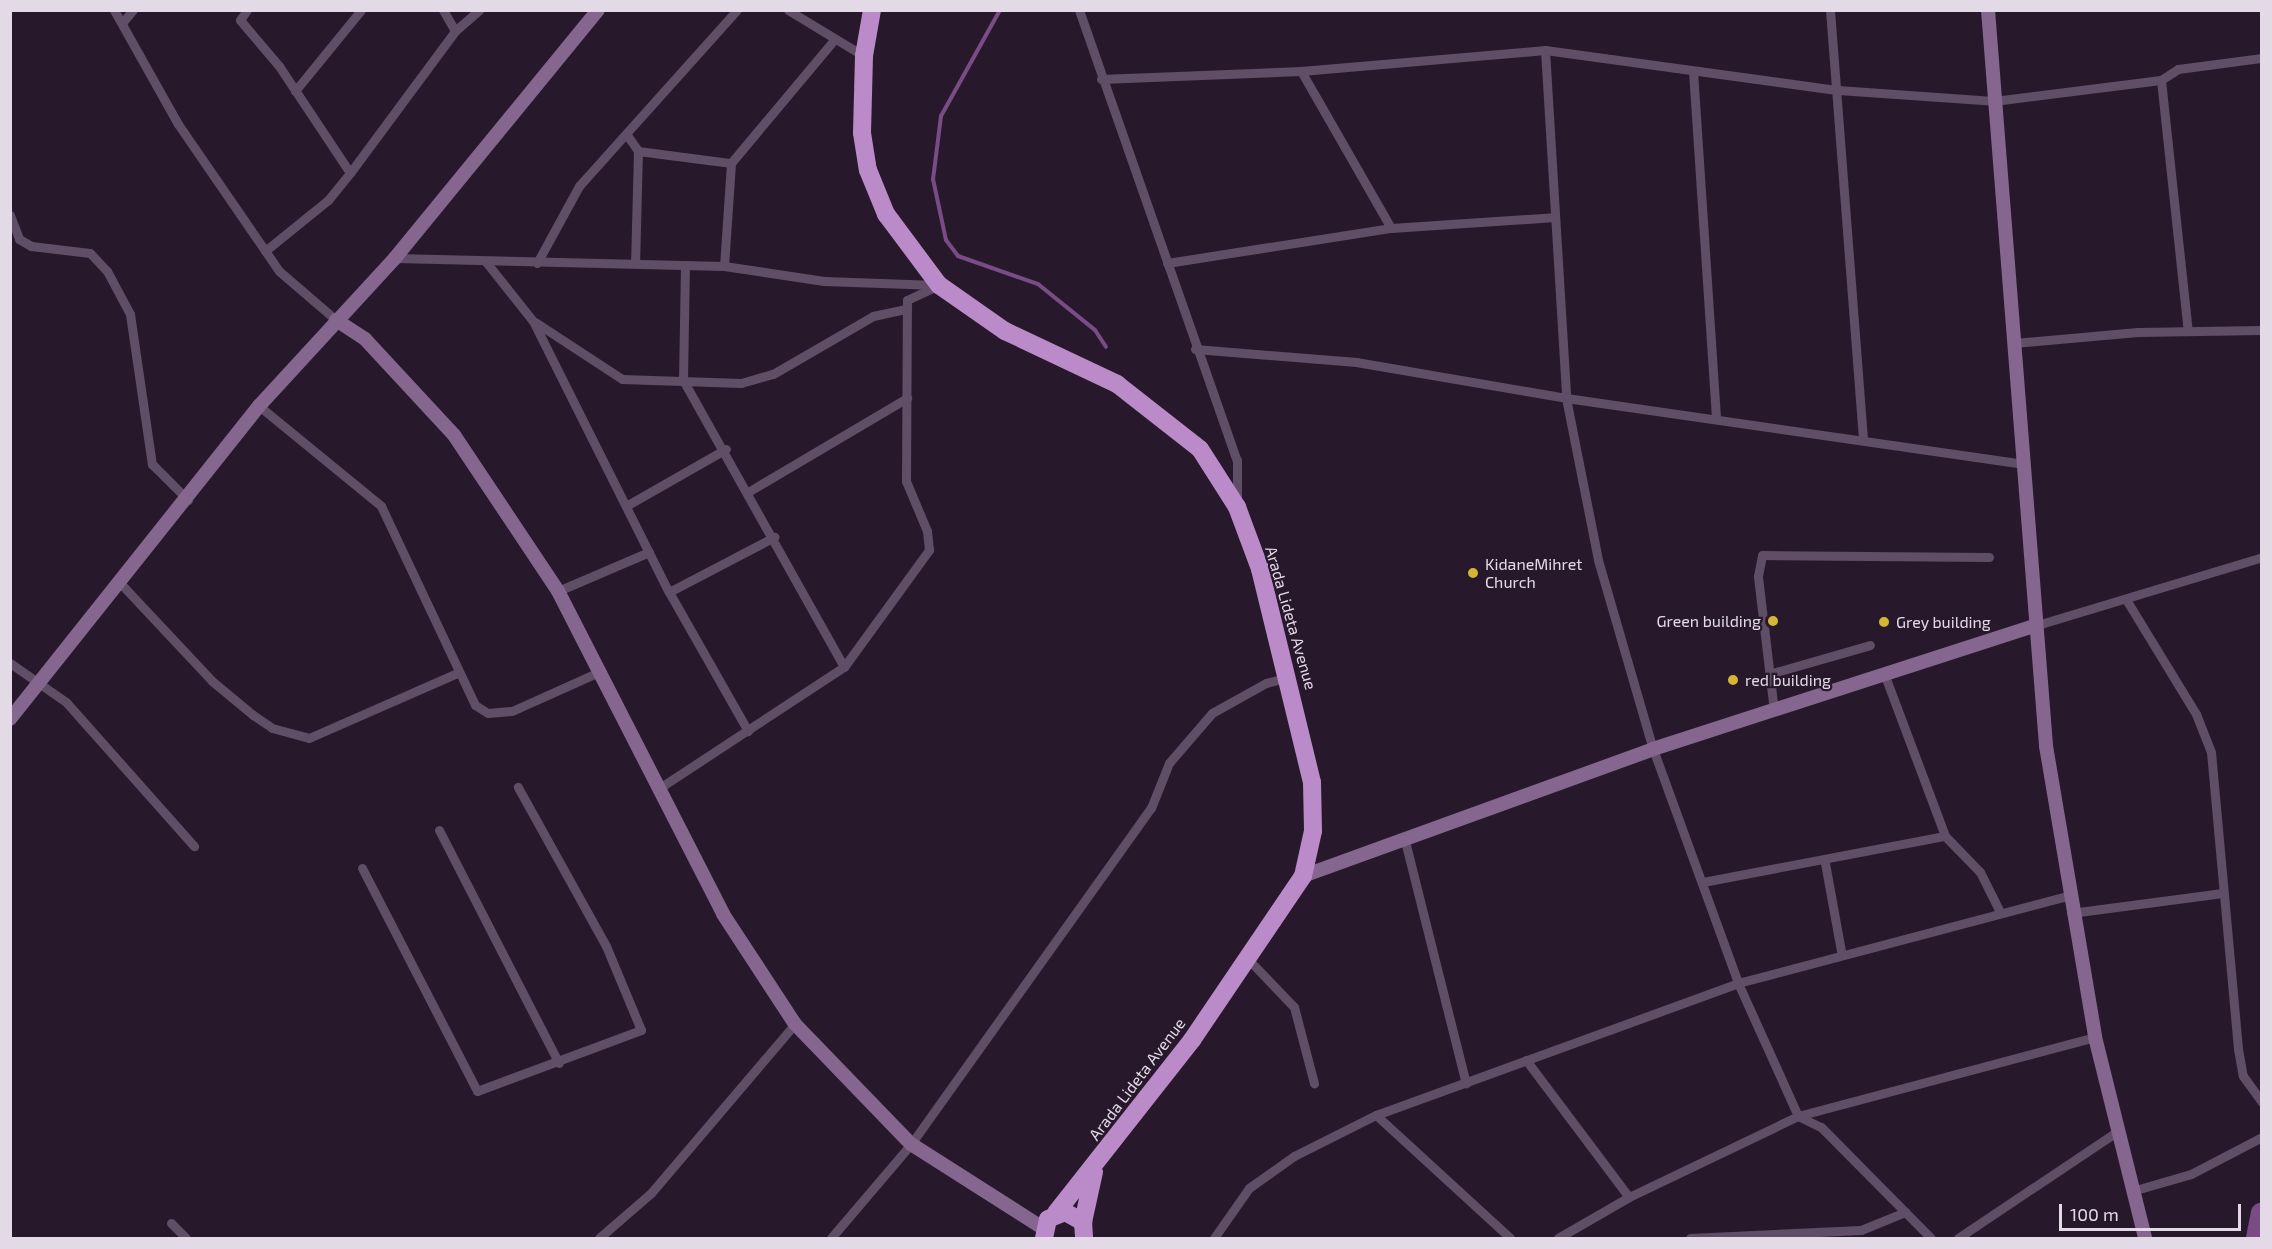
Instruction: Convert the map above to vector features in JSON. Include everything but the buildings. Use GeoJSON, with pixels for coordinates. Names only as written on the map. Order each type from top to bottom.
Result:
{"type":"FeatureCollection","features":[{"type":"Feature","properties":{"kind":"highway","name":"Arada Lideta Avenue"},"geometry":{"type":"LineString","coordinates":[[872,10],[864,56],[862,133],[868,170],[886,214],[939,285],[1005,331],[1117,384],[1161,416],[1200,449],[1237,507],[1289,677],[1312,782],[1313,831],[1303,876],[1247,958],[1096,1167],[1056,1213],[1043,1233]]}},
{"type":"Feature","properties":{"kind":"highway","name":"Arada Lideta Avenue"},"geometry":{"type":"LineString","coordinates":[[1086,1233],[1096,1167]]}},
{"type":"Feature","properties":{"kind":"highway","name":"Arada Lideta Avenue"},"geometry":{"type":"LineString","coordinates":[[1056,1213],[1075,1215],[1086,1233]]}},
{"type":"Feature","properties":{"kind":"main road"},"geometry":{"type":"LineString","coordinates":[[10,719],[122,585],[259,406],[395,258],[598,10]]}},
{"type":"Feature","properties":{"kind":"main road"},"geometry":{"type":"LineString","coordinates":[[1988,10],[2024,464],[2034,626],[2068,896],[2095,1037],[2145,1239]]}},
{"type":"Feature","properties":{"kind":"main road"},"geometry":{"type":"LineString","coordinates":[[336,320],[365,339],[453,435],[558,591],[661,787],[723,914],[795,1024],[911,1144],[1043,1233]]}},
{"type":"Feature","properties":{"kind":"main road"},"geometry":{"type":"LineString","coordinates":[[1303,876],[1405,841],[1653,749],[1885,676],[2034,626]]}},
{"type":"Feature","properties":{"kind":"street"},"geometry":{"type":"LineString","coordinates":[[114,10],[178,124],[279,271],[336,320]]}},
{"type":"Feature","properties":{"kind":"street"},"geometry":{"type":"LineString","coordinates":[[122,23],[133,10]]}},
{"type":"Feature","properties":{"kind":"street"},"geometry":{"type":"LineString","coordinates":[[247,10],[240,20],[295,91],[350,173]]}},
{"type":"Feature","properties":{"kind":"street"},"geometry":{"type":"LineString","coordinates":[[295,91],[361,10]]}},
{"type":"Feature","properties":{"kind":"street"},"geometry":{"type":"LineString","coordinates":[[443,10],[455,32]]}},
{"type":"Feature","properties":{"kind":"street"},"geometry":{"type":"LineString","coordinates":[[265,251],[328,200],[455,32],[479,10]]}},
{"type":"Feature","properties":{"kind":"street"},"geometry":{"type":"LineString","coordinates":[[537,263],[579,186],[737,10]]}},
{"type":"Feature","properties":{"kind":"street"},"geometry":{"type":"LineString","coordinates":[[788,10],[833,42],[864,56]]}},
{"type":"Feature","properties":{"kind":"street"},"geometry":{"type":"LineString","coordinates":[[1079,10],[1195,349],[1237,460],[1237,507]]}},
{"type":"Feature","properties":{"kind":"street"},"geometry":{"type":"LineString","coordinates":[[1830,10],[1838,90],[1863,438]]}},
{"type":"Feature","properties":{"kind":"street"},"geometry":{"type":"LineString","coordinates":[[724,266],[731,163],[833,42]]}},
{"type":"Feature","properties":{"kind":"street"},"geometry":{"type":"LineString","coordinates":[[1101,79],[1300,71],[1545,50],[1838,90],[1994,100],[2161,80],[2178,69],[2262,58]]}},
{"type":"Feature","properties":{"kind":"street"},"geometry":{"type":"LineString","coordinates":[[1545,50],[1566,398],[1598,560],[1653,749],[1738,983],[1798,1116],[1821,1127],[1930,1239]]}},
{"type":"Feature","properties":{"kind":"street"},"geometry":{"type":"LineString","coordinates":[[1300,71],[1391,228]]}},
{"type":"Feature","properties":{"kind":"street"},"geometry":{"type":"LineString","coordinates":[[1693,71],[1716,419]]}},
{"type":"Feature","properties":{"kind":"street"},"geometry":{"type":"LineString","coordinates":[[2161,80],[2188,331]]}},
{"type":"Feature","properties":{"kind":"street"},"geometry":{"type":"LineString","coordinates":[[627,135],[638,151],[634,262]]}},
{"type":"Feature","properties":{"kind":"street"},"geometry":{"type":"LineString","coordinates":[[638,151],[731,163]]}},
{"type":"Feature","properties":{"kind":"street"},"geometry":{"type":"LineString","coordinates":[[10,215],[19,239],[32,246],[90,253],[107,271],[130,314],[152,464],[188,500]]}},
{"type":"Feature","properties":{"kind":"street"},"geometry":{"type":"LineString","coordinates":[[1167,263],[1391,228],[1555,217]]}},
{"type":"Feature","properties":{"kind":"street"},"geometry":{"type":"LineString","coordinates":[[395,258],[537,263],[634,262],[724,266],[824,281],[939,285]]}},
{"type":"Feature","properties":{"kind":"street"},"geometry":{"type":"LineString","coordinates":[[486,262],[533,321],[669,592],[748,731]]}},
{"type":"Feature","properties":{"kind":"street"},"geometry":{"type":"LineString","coordinates":[[685,265],[683,380],[726,448],[844,667]]}},
{"type":"Feature","properties":{"kind":"street"},"geometry":{"type":"LineString","coordinates":[[661,787],[844,667],[929,550],[927,531],[906,481],[907,300],[939,285]]}},
{"type":"Feature","properties":{"kind":"street"},"geometry":{"type":"LineString","coordinates":[[533,321],[621,379],[756,381],[873,316],[907,309]]}},
{"type":"Feature","properties":{"kind":"street"},"geometry":{"type":"LineString","coordinates":[[2014,343],[2188,331],[2262,330]]}},
{"type":"Feature","properties":{"kind":"street"},"geometry":{"type":"LineString","coordinates":[[1195,349],[1356,362],[1566,398],[1863,438],[2024,464]]}},
{"type":"Feature","properties":{"kind":"street"},"geometry":{"type":"LineString","coordinates":[[748,492],[907,398]]}},
{"type":"Feature","properties":{"kind":"street"},"geometry":{"type":"LineString","coordinates":[[259,406],[375,497],[475,705],[488,713],[512,711],[602,672]]}},
{"type":"Feature","properties":{"kind":"street"},"geometry":{"type":"LineString","coordinates":[[626,506],[726,448]]}},
{"type":"Feature","properties":{"kind":"street"},"geometry":{"type":"LineString","coordinates":[[669,592],[774,537]]}},
{"type":"Feature","properties":{"kind":"street"},"geometry":{"type":"LineString","coordinates":[[558,591],[649,552]]}},
{"type":"Feature","properties":{"kind":"street"},"geometry":{"type":"LineString","coordinates":[[1774,711],[1758,576],[1758,561],[1767,552],[1989,557]]}},
{"type":"Feature","properties":{"kind":"street"},"geometry":{"type":"LineString","coordinates":[[2034,626],[2127,601],[2262,557]]}},
{"type":"Feature","properties":{"kind":"street"},"geometry":{"type":"LineString","coordinates":[[122,585],[244,708],[272,728],[309,738],[459,672]]}},
{"type":"Feature","properties":{"kind":"street"},"geometry":{"type":"LineString","coordinates":[[2127,601],[2196,714],[2211,752],[2223,893],[2243,1076],[2262,1102]]}},
{"type":"Feature","properties":{"kind":"street"},"geometry":{"type":"LineString","coordinates":[[1769,674],[1870,645]]}},
{"type":"Feature","properties":{"kind":"street"},"geometry":{"type":"LineString","coordinates":[[10,663],[42,681],[194,846]]}},
{"type":"Feature","properties":{"kind":"street"},"geometry":{"type":"LineString","coordinates":[[1885,676],[1945,836],[1980,872],[2000,912]]}},
{"type":"Feature","properties":{"kind":"street"},"geometry":{"type":"LineString","coordinates":[[831,1239],[911,1144],[1151,808],[1169,763],[1212,713],[1266,682],[1289,677]]}},
{"type":"Feature","properties":{"kind":"street"},"geometry":{"type":"LineString","coordinates":[[362,867],[477,1091],[560,1063],[641,1030],[606,946],[518,787]]}},
{"type":"Feature","properties":{"kind":"street"},"geometry":{"type":"LineString","coordinates":[[439,830],[560,1063]]}},
{"type":"Feature","properties":{"kind":"street"},"geometry":{"type":"LineString","coordinates":[[1703,882],[1825,863],[1945,836]]}},
{"type":"Feature","properties":{"kind":"street"},"geometry":{"type":"LineString","coordinates":[[1405,841],[1466,1083]]}},
{"type":"Feature","properties":{"kind":"street"},"geometry":{"type":"LineString","coordinates":[[1825,863],[1841,951]]}},
{"type":"Feature","properties":{"kind":"street"},"geometry":{"type":"LineString","coordinates":[[2072,913],[2223,893]]}},
{"type":"Feature","properties":{"kind":"street"},"geometry":{"type":"LineString","coordinates":[[1214,1239],[1249,1188],[1293,1156],[1376,1115],[1738,983],[1841,951],[2068,896]]}},
{"type":"Feature","properties":{"kind":"street"},"geometry":{"type":"LineString","coordinates":[[1247,958],[1294,1008],[1314,1083]]}},
{"type":"Feature","properties":{"kind":"street"},"geometry":{"type":"LineString","coordinates":[[599,1239],[651,1193],[795,1024]]}},
{"type":"Feature","properties":{"kind":"street"},"geometry":{"type":"LineString","coordinates":[[1558,1239],[1629,1197],[1798,1116],[2095,1037]]}},
{"type":"Feature","properties":{"kind":"street"},"geometry":{"type":"LineString","coordinates":[[1526,1060],[1629,1197]]}},
{"type":"Feature","properties":{"kind":"street"},"geometry":{"type":"LineString","coordinates":[[1376,1115],[1510,1239]]}},
{"type":"Feature","properties":{"kind":"street"},"geometry":{"type":"LineString","coordinates":[[1958,1239],[2118,1131]]}},
{"type":"Feature","properties":{"kind":"street"},"geometry":{"type":"LineString","coordinates":[[2132,1191],[2191,1174],[2262,1137]]}},
{"type":"Feature","properties":{"kind":"street"},"geometry":{"type":"LineString","coordinates":[[1690,1239],[1860,1230],[1905,1212]]}},
{"type":"Feature","properties":{"kind":"street"},"geometry":{"type":"LineString","coordinates":[[171,1223],[186,1239]]}},
{"type":"Feature","properties":{"kind":"waterway"},"geometry":{"type":"LineString","coordinates":[[1000,10],[941,116],[933,179],[946,240],[958,256],[1038,284],[1095,330],[1106,347]]}},
{"type":"Feature","properties":{"kind":"waterway"},"geometry":{"type":"LineString","coordinates":[[2257,1238],[2262,1213]]}},
{"type":"Feature","properties":{"kind":"place","name":"KidaneMihret Church"},"geometry":{"type":"Point","coordinates":[1473,573]}},
{"type":"Feature","properties":{"kind":"place","name":"Green building"},"geometry":{"type":"Point","coordinates":[1773,621]}},
{"type":"Feature","properties":{"kind":"place","name":"Grey building"},"geometry":{"type":"Point","coordinates":[1884,622]}},
{"type":"Feature","properties":{"kind":"place","name":"red building"},"geometry":{"type":"Point","coordinates":[1733,680]}}]}
